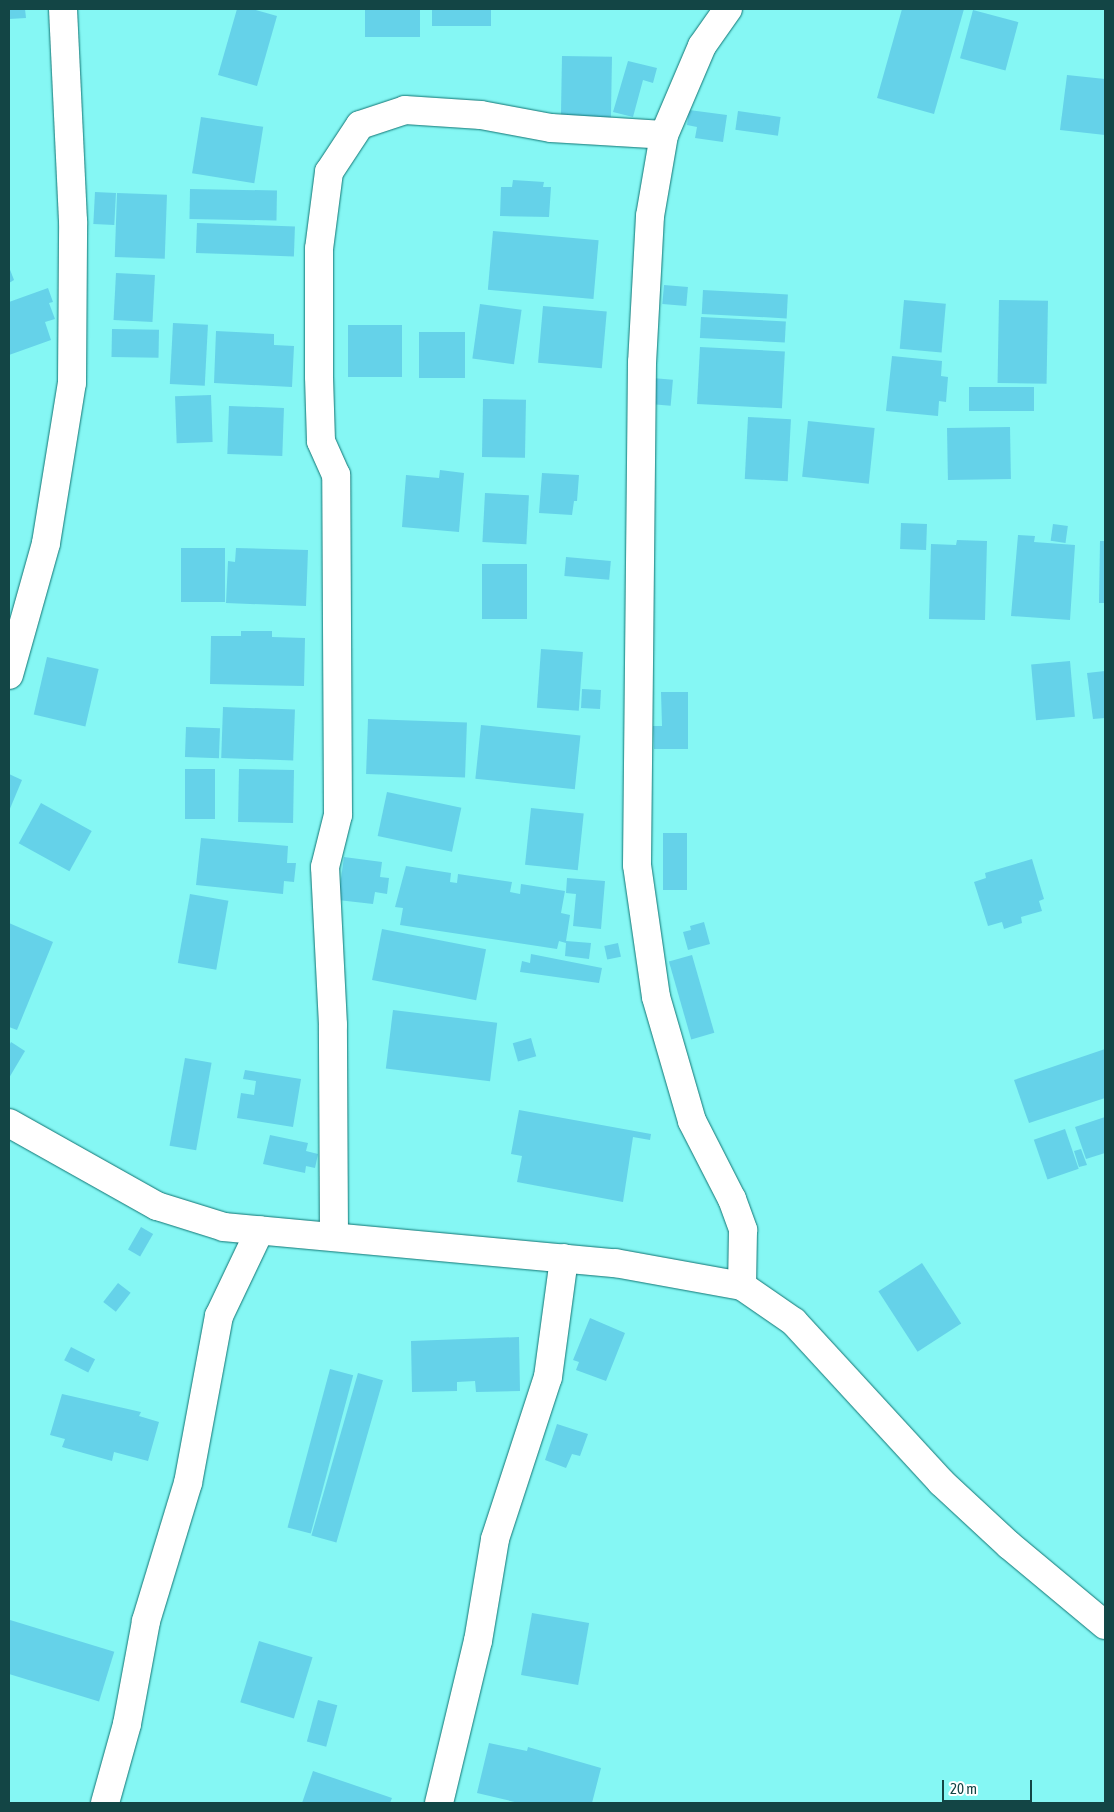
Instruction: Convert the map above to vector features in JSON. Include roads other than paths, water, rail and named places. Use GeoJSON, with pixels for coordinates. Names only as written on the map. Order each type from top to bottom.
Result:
{"type":"FeatureCollection","features":[{"type":"Feature","properties":{"kind":"street"},"geometry":{"type":"LineString","coordinates":[[9,675],[46,543],[72,383],[73,221],[63,9]]}},
{"type":"Feature","properties":{"kind":"street"},"geometry":{"type":"LineString","coordinates":[[728,9],[702,46],[664,135],[650,216],[642,362],[637,865],[656,998],[692,1121],[732,1199],[743,1230],[742,1286]]}},
{"type":"Feature","properties":{"kind":"street"},"geometry":{"type":"LineString","coordinates":[[334,1236],[333,1025],[325,866],[338,816],[336,475],[321,441],[319,376],[319,250],[329,172],[360,125],[405,110],[481,115],[550,128],[664,135]]}},
{"type":"Feature","properties":{"kind":"street"},"geometry":{"type":"LineString","coordinates":[[9,1123],[157,1206],[224,1227],[615,1263],[742,1286],[794,1322],[941,1482],[1009,1546],[1105,1625]]}},
{"type":"Feature","properties":{"kind":"street"},"geometry":{"type":"LineString","coordinates":[[105,1803],[127,1724],[146,1620],[188,1483],[219,1316],[260,1230]]}},
{"type":"Feature","properties":{"kind":"street"},"geometry":{"type":"LineString","coordinates":[[438,1803],[478,1640],[495,1539],[548,1378],[564,1258]]}}]}
